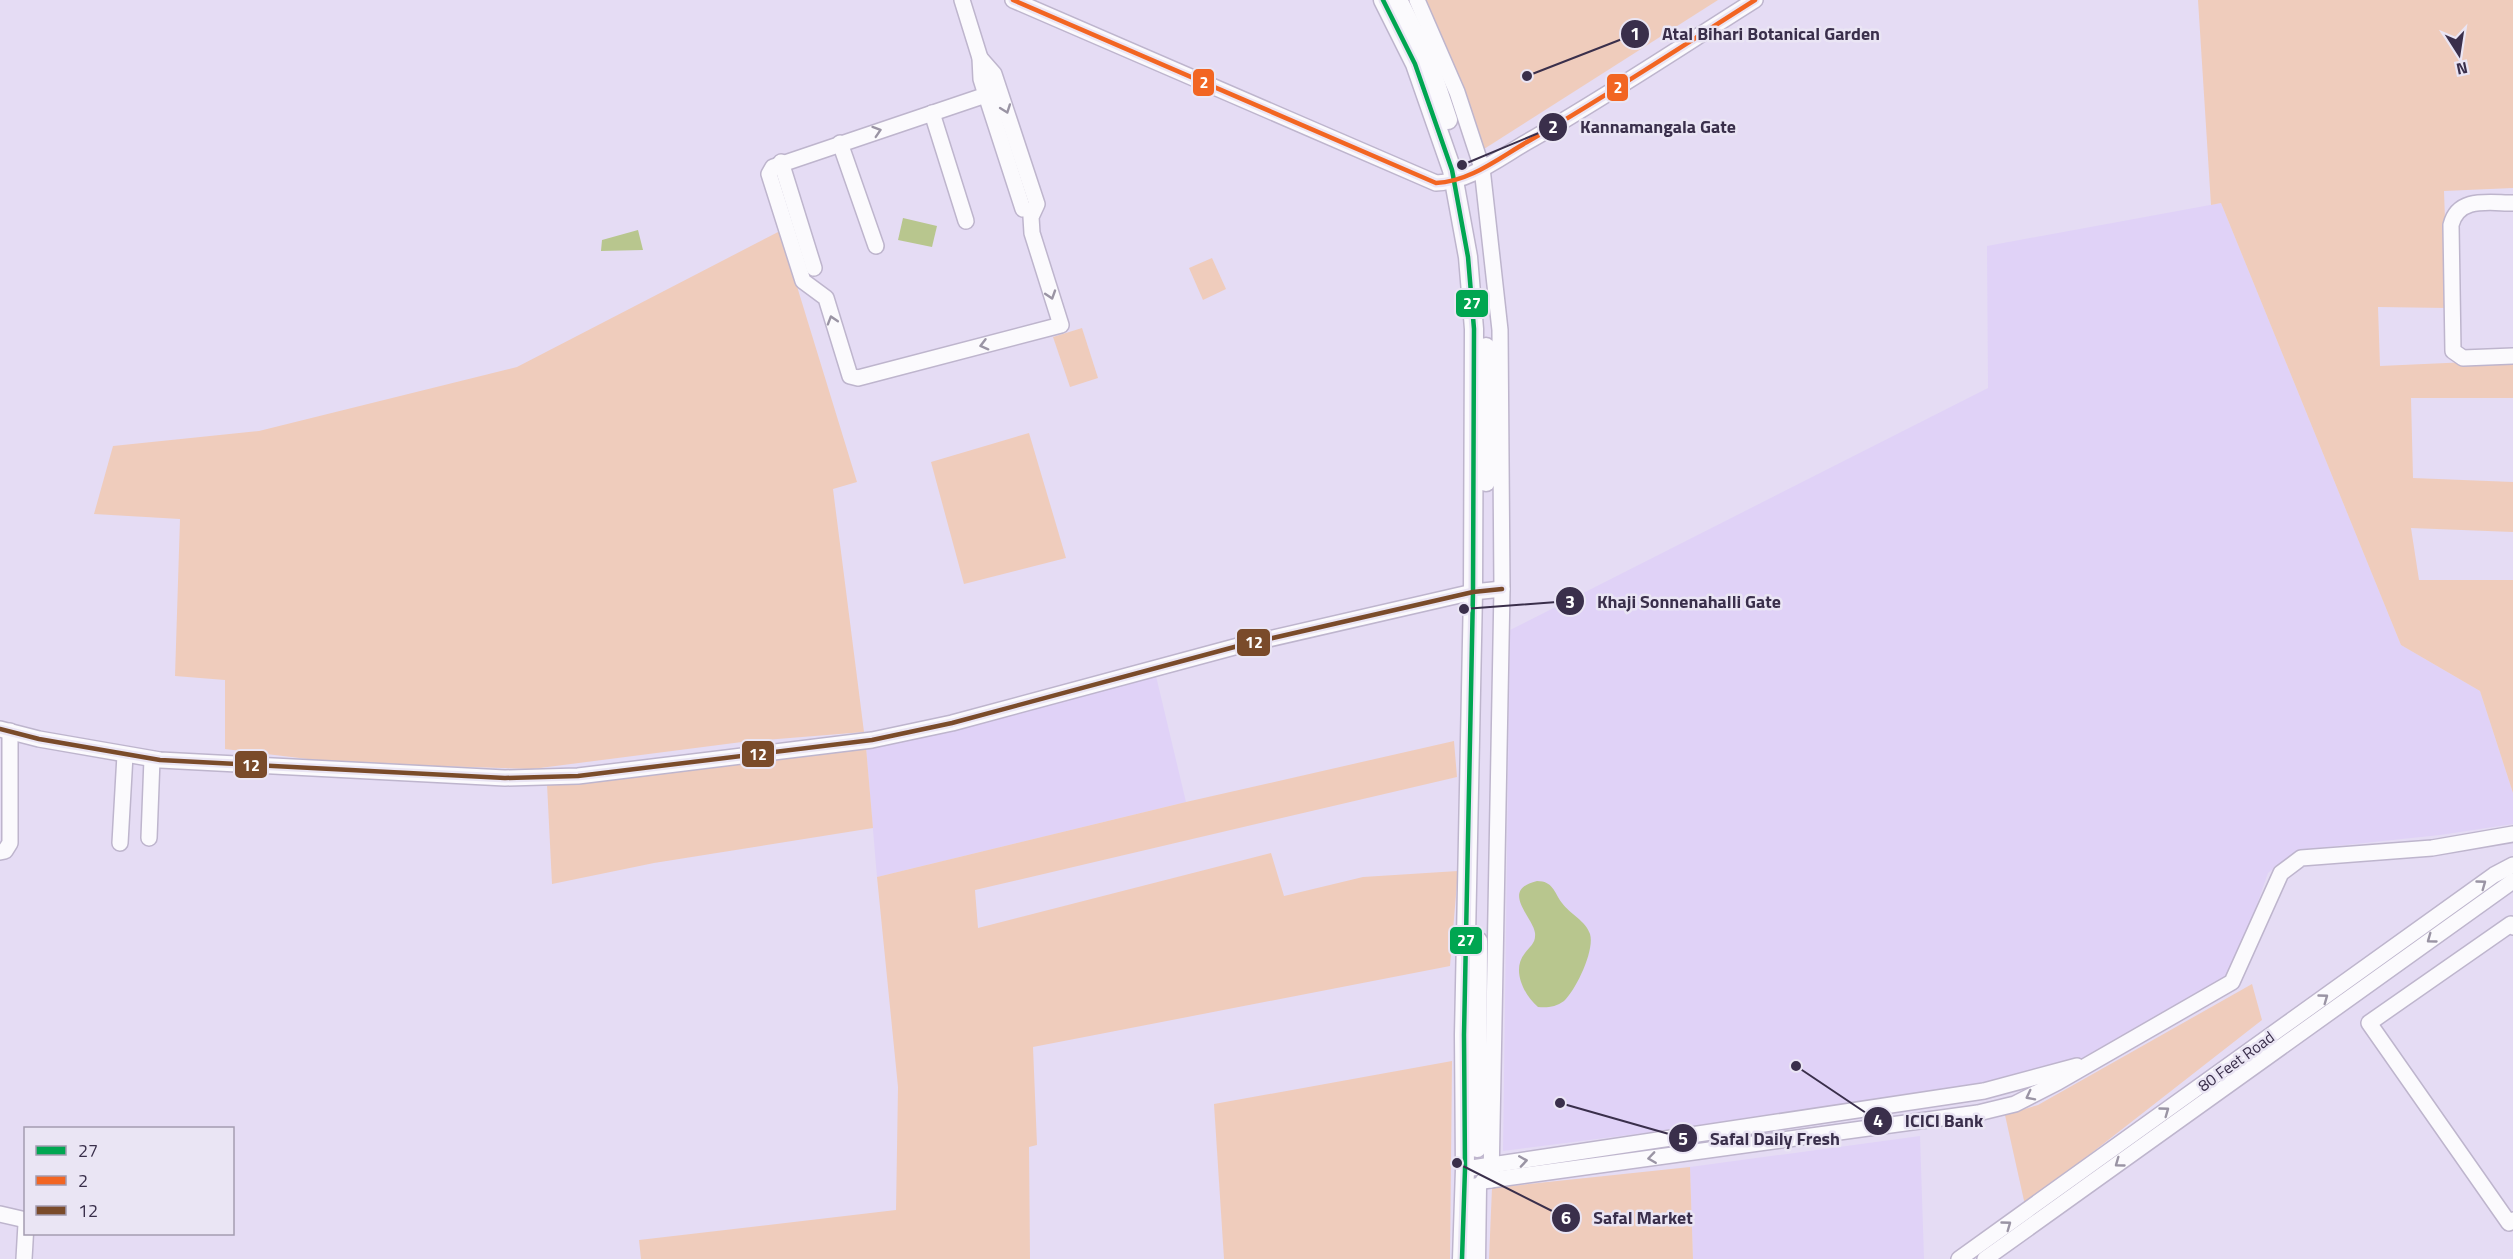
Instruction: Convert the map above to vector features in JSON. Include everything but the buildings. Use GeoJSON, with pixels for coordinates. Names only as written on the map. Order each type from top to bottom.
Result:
{"type":"FeatureCollection","features":[{"type":"Feature","properties":{"kind":"main road"},"geometry":{"type":"LineString","coordinates":[[1383,0],[1414,64],[1460,179]]}},
{"type":"Feature","properties":{"kind":"main road"},"geometry":{"type":"LineString","coordinates":[[1398,0],[1427,57],[1460,179],[1474,329],[1486,591],[1464,1035],[1478,1175],[1476,1259]]}},
{"type":"Feature","properties":{"kind":"main road"},"geometry":{"type":"LineString","coordinates":[[1462,1259],[1478,1175]]}},
{"type":"Feature","properties":{"kind":"street"},"geometry":{"type":"LineString","coordinates":[[962,0],[980,58],[981,79],[1023,209]]}},
{"type":"Feature","properties":{"kind":"street"},"geometry":{"type":"LineString","coordinates":[[1013,0],[1406,172],[1436,183],[1460,179],[1482,168],[1560,123],[1755,0]]}},
{"type":"Feature","properties":{"kind":"street"},"geometry":{"type":"LineString","coordinates":[[1417,0],[1457,92],[1482,168],[1500,330],[1486,591],[1478,1175],[1978,1113],[2015,1104],[2232,982],[2281,873],[2301,858],[2432,848],[2513,834]]}},
{"type":"Feature","properties":{"kind":"street"},"geometry":{"type":"LineString","coordinates":[[980,58],[994,74],[1038,204],[1031,217],[1032,233],[1061,325],[858,378],[850,376],[826,298],[803,282],[770,174],[773,167],[781,162],[986,95]]}},
{"type":"Feature","properties":{"kind":"street"},"geometry":{"type":"LineString","coordinates":[[932,113],[966,221]]}},
{"type":"Feature","properties":{"kind":"street"},"geometry":{"type":"LineString","coordinates":[[840,143],[876,246]]}},
{"type":"Feature","properties":{"kind":"street"},"geometry":{"type":"LineString","coordinates":[[781,162],[814,268]]}},
{"type":"Feature","properties":{"kind":"street"},"geometry":{"type":"LineString","coordinates":[[2513,203],[2462,206],[2454,213],[2451,225],[2453,351],[2463,358],[2513,356]]}},
{"type":"Feature","properties":{"kind":"street"},"geometry":{"type":"LineString","coordinates":[[0,852],[5,851],[10,843],[5,730],[152,759],[505,778],[578,776],[872,740],[952,723],[1238,646],[1486,591]]}},
{"type":"Feature","properties":{"kind":"street"},"geometry":{"type":"LineString","coordinates":[[120,843],[125,755]]}},
{"type":"Feature","properties":{"kind":"street"},"geometry":{"type":"LineString","coordinates":[[149,838],[152,759]]}},
{"type":"Feature","properties":{"kind":"street","name":"80 Feet Road"},"geometry":{"type":"LineString","coordinates":[[1959,1259],[2494,875],[2513,865]]}},
{"type":"Feature","properties":{"kind":"street","name":"80 Feet Road"},"geometry":{"type":"LineString","coordinates":[[1985,1259],[2513,881]]}},
{"type":"Feature","properties":{"kind":"street"},"geometry":{"type":"LineString","coordinates":[[2513,927],[2511,924],[2369,1023],[2509,1223],[2513,1220]]}},
{"type":"Feature","properties":{"kind":"street"},"geometry":{"type":"LineString","coordinates":[[1571,1162],[1984,1091],[2074,1066],[2081,1068]]}},
{"type":"Feature","properties":{"kind":"street"},"geometry":{"type":"LineString","coordinates":[[0,1214],[24,1221]]}},
{"type":"Feature","properties":{"kind":"street"},"geometry":{"type":"LineString","coordinates":[[24,1259],[25,1235]]}},
{"type":"Feature","properties":{"kind":"shaded area"},"geometry":{"type":"Polygon","coordinates":[[[1424,0],[1718,0],[1484,149],[1424,0]]]}},
{"type":"Feature","properties":{"kind":"shaded area"},"geometry":{"type":"Polygon","coordinates":[[[2198,0],[2513,0],[2513,188],[2444,191],[2448,308],[2378,307],[2380,366],[2513,360],[2513,398],[2411,398],[2413,478],[2513,482],[2513,532],[2411,528],[2419,580],[2513,580],[2513,793],[2480,691],[2401,645],[2221,203],[2211,205],[2198,0]]]}},
{"type":"Feature","properties":{"kind":"shaded area"},"geometry":{"type":"Polygon","coordinates":[[[2221,203],[2401,645],[2480,691],[2513,793],[2513,824],[2440,835],[2298,850],[2268,873],[2238,959],[2221,985],[2081,1062],[1965,1092],[1503,1151],[1510,630],[1988,388],[1987,246],[2221,203]]]}},
{"type":"Feature","properties":{"kind":"shaded area"},"geometry":{"type":"Polygon","coordinates":[[[903,218],[937,226],[932,247],[898,240],[903,218]]]}},
{"type":"Feature","properties":{"kind":"shaded area"},"geometry":{"type":"Polygon","coordinates":[[[638,230],[643,250],[601,251],[602,240],[638,230]]]}},
{"type":"Feature","properties":{"kind":"shaded area"},"geometry":{"type":"Polygon","coordinates":[[[780,231],[857,482],[833,489],[864,732],[742,742],[532,769],[341,763],[225,749],[225,680],[175,676],[180,519],[94,514],[113,446],[259,431],[517,367],[780,231]]]}},
{"type":"Feature","properties":{"kind":"shaded area"},"geometry":{"type":"Polygon","coordinates":[[[1212,258],[1226,289],[1203,300],[1189,268],[1212,258]]]}},
{"type":"Feature","properties":{"kind":"shaded area"},"geometry":{"type":"Polygon","coordinates":[[[1082,328],[1098,378],[1070,387],[1053,337],[1082,328]]]}},
{"type":"Feature","properties":{"kind":"shaded area"},"geometry":{"type":"Polygon","coordinates":[[[1029,433],[1066,558],[964,584],[931,462],[1029,433]]]}},
{"type":"Feature","properties":{"kind":"shaded area"},"geometry":{"type":"Polygon","coordinates":[[[1156,676],[1186,802],[877,877],[866,747],[1156,676]]]}},
{"type":"Feature","properties":{"kind":"shaded area"},"geometry":{"type":"Polygon","coordinates":[[[1454,741],[1457,777],[975,890],[978,928],[1271,853],[1284,896],[1363,877],[1458,871],[1450,966],[1033,1047],[1037,1145],[1029,1147],[1030,1259],[641,1259],[639,1240],[896,1210],[898,1087],[877,877],[1186,802],[1454,741]]]}},
{"type":"Feature","properties":{"kind":"shaded area"},"geometry":{"type":"Polygon","coordinates":[[[866,747],[873,828],[654,863],[552,884],[547,784],[866,747]]]}},
{"type":"Feature","properties":{"kind":"shaded area"},"geometry":{"type":"Polygon","coordinates":[[[1537,881],[1550,885],[1565,907],[1588,929],[1591,941],[1583,969],[1569,996],[1558,1005],[1548,1007],[1538,1007],[1533,1002],[1524,989],[1519,974],[1521,960],[1535,939],[1533,927],[1521,904],[1520,891],[1526,885],[1537,881]]]}},
{"type":"Feature","properties":{"kind":"shaded area"},"geometry":{"type":"Polygon","coordinates":[[[2252,984],[2262,1020],[2025,1205],[2005,1115],[2038,1105],[2252,984]]]}},
{"type":"Feature","properties":{"kind":"shaded area"},"geometry":{"type":"Polygon","coordinates":[[[1452,1061],[1450,1259],[1224,1259],[1214,1104],[1452,1061]]]}},
{"type":"Feature","properties":{"kind":"shaded area"},"geometry":{"type":"Polygon","coordinates":[[[1920,1136],[1924,1259],[1693,1259],[1690,1167],[1920,1136]]]}},
{"type":"Feature","properties":{"kind":"shaded area"},"geometry":{"type":"Polygon","coordinates":[[[1690,1167],[1693,1259],[1489,1259],[1492,1188],[1690,1167]]]}},
{"type":"Feature","properties":{"kind":"transit line","name":"2"},"geometry":{"type":"LineString","coordinates":[[1013,0],[1436,183],[1448,182],[1472,174],[1495,162],[1755,0]]}},
{"type":"Feature","properties":{"kind":"transit line","name":"27"},"geometry":{"type":"LineString","coordinates":[[1383,0],[1415,64],[1452,170],[1468,257],[1474,329],[1473,592],[1462,1259]]}},
{"type":"Feature","properties":{"kind":"transit line","name":"12"},"geometry":{"type":"LineString","coordinates":[[0,729],[39,739],[160,760],[505,778],[578,776],[872,740],[952,723],[1238,646],[1473,592],[1502,589]]}},
{"type":"Feature","properties":{"kind":"place","name":"Atal Bihari Botanical Garden"},"geometry":{"type":"Point","coordinates":[1527,76]}},
{"type":"Feature","properties":{"kind":"place","name":"Kannamangala Gate"},"geometry":{"type":"Point","coordinates":[1462,165]}},
{"type":"Feature","properties":{"kind":"place","name":"Khaji Sonnenahalli Gate"},"geometry":{"type":"Point","coordinates":[1464,609]}},
{"type":"Feature","properties":{"kind":"place","name":"ICICI Bank"},"geometry":{"type":"Point","coordinates":[1796,1066]}},
{"type":"Feature","properties":{"kind":"place","name":"Safal Daily Fresh"},"geometry":{"type":"Point","coordinates":[1560,1103]}},
{"type":"Feature","properties":{"kind":"place","name":"Safal Market"},"geometry":{"type":"Point","coordinates":[1457,1163]}}]}
